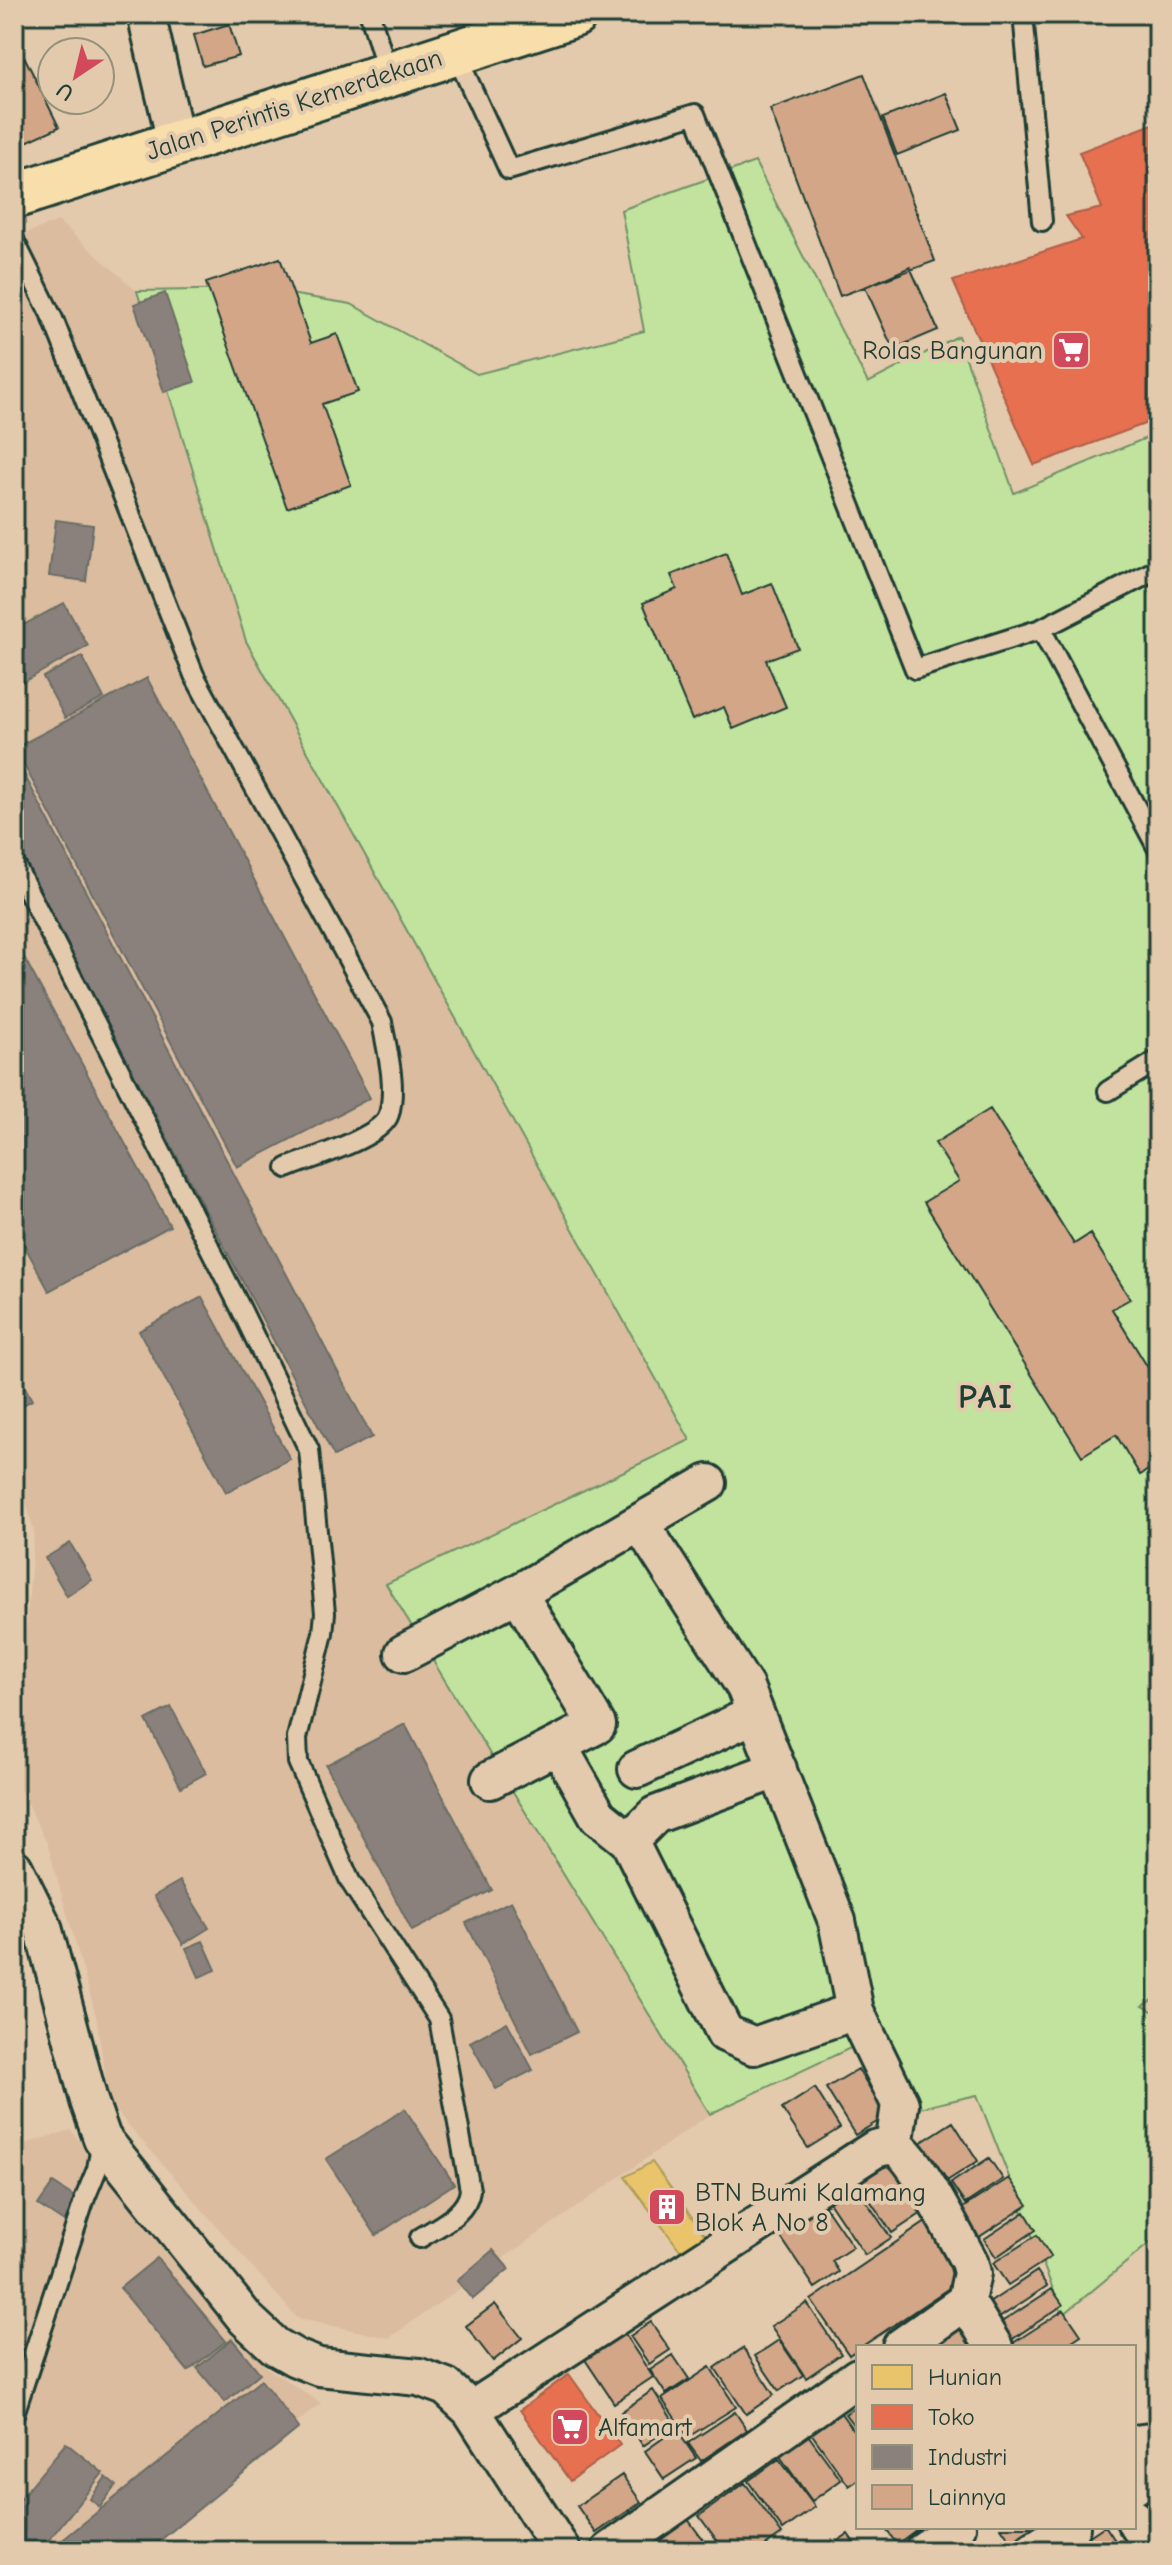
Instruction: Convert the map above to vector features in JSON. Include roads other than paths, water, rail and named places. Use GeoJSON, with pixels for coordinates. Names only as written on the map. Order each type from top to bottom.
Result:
{"type":"FeatureCollection","features":[{"type":"Feature","properties":{"kind":"highway","name":"Jalan Perintis Kemerdekaan"},"geometry":{"type":"LineString","coordinates":[[14,196],[575,14]]}},
{"type":"Feature","properties":{"kind":"street"},"geometry":{"type":"LineString","coordinates":[[146,14],[176,142]]}},
{"type":"Feature","properties":{"kind":"street"},"geometry":{"type":"LineString","coordinates":[[404,1653],[518,1593],[708,1483]]}},
{"type":"Feature","properties":{"kind":"street"},"geometry":{"type":"LineString","coordinates":[[641,1524],[745,1687],[837,1921],[855,2011],[900,2104],[894,2147]]}},
{"type":"Feature","properties":{"kind":"street"},"geometry":{"type":"LineString","coordinates":[[518,1593],[597,1725],[637,1769],[655,1815]]}},
{"type":"Feature","properties":{"kind":"street"},"geometry":{"type":"LineString","coordinates":[[637,1769],[755,1714]]}},
{"type":"Feature","properties":{"kind":"street"},"geometry":{"type":"LineString","coordinates":[[490,1780],[597,1725]]}},
{"type":"Feature","properties":{"kind":"street"},"geometry":{"type":"LineString","coordinates":[[559,1747],[598,1816],[629,1841],[725,2033],[754,2046],[855,2011]]}},
{"type":"Feature","properties":{"kind":"street"},"geometry":{"type":"LineString","coordinates":[[629,1841],[655,1815],[778,1769]]}},
{"type":"Feature","properties":{"kind":"street"},"geometry":{"type":"LineString","coordinates":[[15,1872],[43,1927],[89,2101],[102,2138],[246,2319],[275,2346],[319,2367],[419,2377],[446,2387],[471,2410],[562,2551]]}},
{"type":"Feature","properties":{"kind":"street"},"geometry":{"type":"LineString","coordinates":[[471,2410],[875,2149],[894,2147],[902,2151],[923,2181],[969,2261],[972,2273],[966,2301],[904,2345]]}},
{"type":"Feature","properties":{"kind":"street"},"geometry":{"type":"LineString","coordinates":[[966,2301],[993,2345]]}},
{"type":"Feature","properties":{"kind":"street"},"geometry":{"type":"LineString","coordinates":[[610,2551],[856,2378]]}},
{"type":"Feature","properties":{"kind":"street"},"geometry":{"type":"LineString","coordinates":[[1136,2444],[1158,2441]]}},
{"type":"Feature","properties":{"kind":"street"},"geometry":{"type":"LineString","coordinates":[[1136,2485],[1158,2471]]}},
{"type":"Feature","properties":{"kind":"street"},"geometry":{"type":"LineString","coordinates":[[1136,2522],[1156,2551]]}},
{"type":"Feature","properties":{"kind":"street"},"geometry":{"type":"LineString","coordinates":[[923,2551],[954,2529]]}},
{"type":"Feature","properties":{"kind":"street"},"geometry":{"type":"LineString","coordinates":[[1033,2551],[1068,2529]]}},
{"type":"Feature","properties":{"kind":"lane"},"geometry":{"type":"LineString","coordinates":[[370,14],[388,74]]}},
{"type":"Feature","properties":{"kind":"lane"},"geometry":{"type":"LineString","coordinates":[[1023,14],[1042,221]]}},
{"type":"Feature","properties":{"kind":"lane"},"geometry":{"type":"LineString","coordinates":[[455,52],[509,170],[695,114],[915,669],[1041,629],[1158,569]]}},
{"type":"Feature","properties":{"kind":"lane"},"geometry":{"type":"LineString","coordinates":[[14,240],[53,319],[194,675],[382,1022],[392,1079],[388,1116],[376,1131],[287,1168]]}},
{"type":"Feature","properties":{"kind":"lane"},"geometry":{"type":"LineString","coordinates":[[1041,629],[1158,849]]}},
{"type":"Feature","properties":{"kind":"lane"},"geometry":{"type":"LineString","coordinates":[[14,863],[233,1293],[309,1450],[325,1613],[323,1633],[297,1738],[298,1762],[350,1881],[439,2019],[470,2190],[469,2199],[461,2210],[420,2238]]}},
{"type":"Feature","properties":{"kind":"lane"},"geometry":{"type":"LineString","coordinates":[[1108,1091],[1158,1060]]}},
{"type":"Feature","properties":{"kind":"lane"},"geometry":{"type":"LineString","coordinates":[[14,2414],[97,2169],[102,2138]]}},
{"type":"Feature","properties":{"kind":"place","name":"Rolas Bangunan"},"geometry":{"type":"Point","coordinates":[1071,350]}},
{"type":"Feature","properties":{"kind":"place","name":"BTN Bumi Kalamang Blok A No 8"},"geometry":{"type":"Point","coordinates":[667,2207]}},
{"type":"Feature","properties":{"kind":"place","name":"Alfamart"},"geometry":{"type":"Point","coordinates":[570,2427]}},
{"type":"Feature","properties":{"kind":"district","name":"PAI"},"geometry":{"type":"Point","coordinates":[986,1396]}}]}
